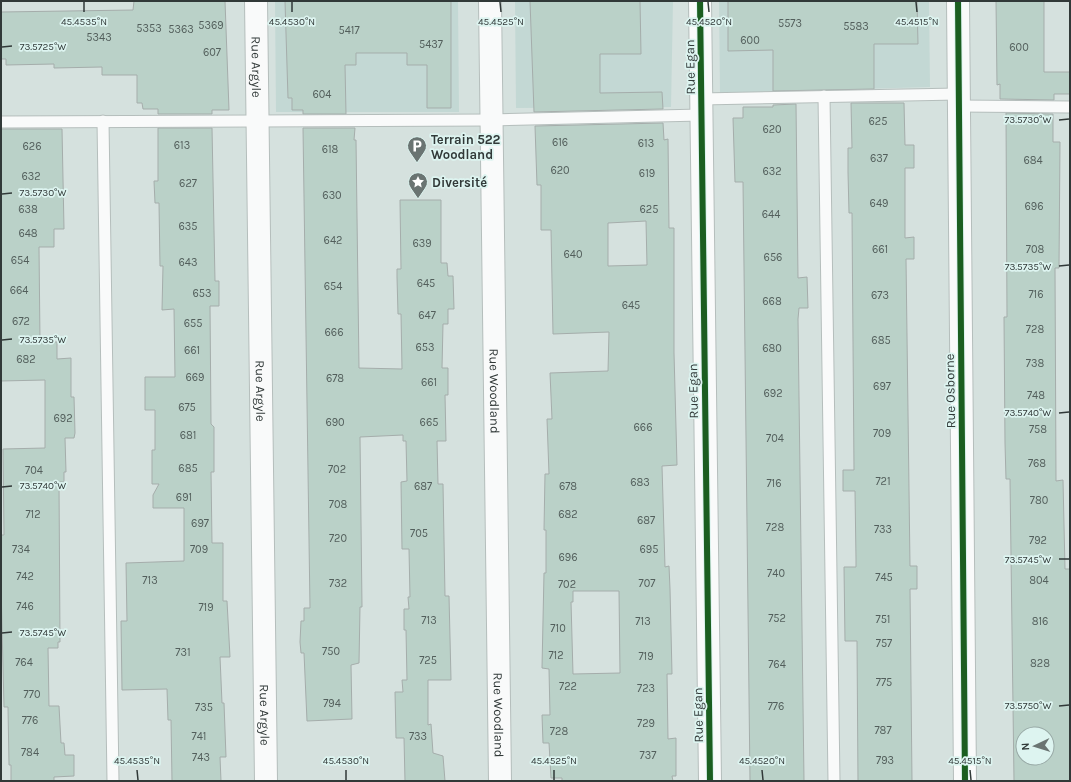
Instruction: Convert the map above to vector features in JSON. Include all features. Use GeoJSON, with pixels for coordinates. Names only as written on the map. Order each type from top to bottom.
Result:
{"type":"FeatureCollection","features":[{"type":"Feature","properties":{"kind":"street","name":"Rue Argyle"},"geometry":{"type":"LineString","coordinates":[[256,1],[266,781]]}},
{"type":"Feature","properties":{"kind":"street","name":"Rue Woodland"},"geometry":{"type":"LineString","coordinates":[[490,1],[500,781]]}},
{"type":"Feature","properties":{"kind":"street","name":"Rue Egan"},"geometry":{"type":"LineString","coordinates":[[700,1],[710,781]]}},
{"type":"Feature","properties":{"kind":"street","name":"Rue Osborne"},"geometry":{"type":"LineString","coordinates":[[958,1],[965,781]]}},
{"type":"Feature","properties":{"kind":"lane"},"geometry":{"type":"LineString","coordinates":[[824,96],[834,781]]}},
{"type":"Feature","properties":{"kind":"lane"},"geometry":{"type":"LineString","coordinates":[[1,122],[492,120],[701,107],[824,96],[958,100],[1070,107]]}},
{"type":"Feature","properties":{"kind":"lane"},"geometry":{"type":"LineString","coordinates":[[103,121],[113,781]]}},
{"type":"Feature","properties":{"kind":"shaded area"},"geometry":{"type":"Polygon","coordinates":[[[275,1],[458,1],[459,112],[276,112],[275,1]]]}},
{"type":"Feature","properties":{"kind":"shaded area"},"geometry":{"type":"Polygon","coordinates":[[[515,1],[673,1],[671,107],[516,108],[515,1]]]}},
{"type":"Feature","properties":{"kind":"shaded area"},"geometry":{"type":"Polygon","coordinates":[[[719,1],[929,1],[930,87],[720,93],[719,1]]]}},
{"type":"Feature","properties":{"kind":"building"},"geometry":{"type":"Polygon","coordinates":[[[134,1],[225,1],[229,110],[212,110],[212,114],[158,114],[158,109],[143,109],[142,103],[137,103],[137,75],[102,75],[102,67],[54,68],[54,64],[6,65],[6,59],[1,59],[1,12],[133,10],[134,1]]]}},
{"type":"Feature","properties":{"kind":"building"},"geometry":{"type":"Polygon","coordinates":[[[285,1],[451,1],[451,108],[427,108],[427,65],[407,65],[407,53],[356,53],[356,65],[345,65],[346,114],[303,114],[303,110],[292,110],[292,98],[288,98],[285,1]]]}},
{"type":"Feature","properties":{"kind":"building"},"geometry":{"type":"Polygon","coordinates":[[[530,1],[640,1],[641,54],[600,54],[600,93],[662,92],[663,109],[534,112],[530,1]]]}},
{"type":"Feature","properties":{"kind":"building"},"geometry":{"type":"Polygon","coordinates":[[[728,1],[917,1],[918,44],[874,44],[874,89],[773,91],[773,50],[728,51],[728,1]]]}},
{"type":"Feature","properties":{"kind":"building"},"geometry":{"type":"Polygon","coordinates":[[[996,1],[1044,1],[1044,72],[1070,72],[1070,94],[1054,94],[1054,100],[1000,99],[1000,84],[997,85],[996,1]]]}},
{"type":"Feature","properties":{"kind":"building"},"geometry":{"type":"Polygon","coordinates":[[[851,103],[904,103],[905,145],[914,145],[914,168],[905,168],[905,238],[914,237],[914,259],[906,259],[910,566],[917,566],[917,589],[910,589],[912,781],[858,781],[857,641],[845,641],[844,567],[856,567],[855,491],[843,491],[843,470],[854,470],[852,213],[849,213],[848,172],[848,148],[852,148],[851,103]]]}},
{"type":"Feature","properties":{"kind":"building"},"geometry":{"type":"Polygon","coordinates":[[[796,104],[798,278],[807,277],[808,308],[799,308],[798,319],[804,781],[750,781],[743,182],[735,182],[733,118],[743,118],[743,107],[773,107],[773,105],[796,104]]]}},
{"type":"Feature","properties":{"kind":"building"},"geometry":{"type":"Polygon","coordinates":[[[1006,113],[1053,114],[1053,142],[1060,142],[1059,268],[1055,268],[1056,481],[1063,480],[1065,569],[1070,569],[1070,781],[1014,781],[1010,479],[1006,479],[1004,317],[1007,317],[1006,113]]]}},
{"type":"Feature","properties":{"kind":"building"},"geometry":{"type":"Polygon","coordinates":[[[663,123],[664,140],[668,139],[669,228],[674,228],[674,353],[677,465],[662,466],[665,567],[669,566],[672,674],[667,674],[668,739],[676,738],[676,776],[672,776],[673,781],[562,781],[562,778],[551,778],[549,743],[543,743],[542,715],[550,715],[549,669],[542,668],[544,573],[546,573],[546,530],[544,530],[545,474],[549,474],[547,419],[552,419],[550,373],[608,371],[609,332],[553,334],[551,230],[541,230],[541,185],[537,185],[535,126],[663,123]],[[646,221],[608,223],[608,266],[647,265],[646,221]],[[573,591],[573,602],[571,602],[573,674],[620,673],[619,591],[573,591]]]}},
{"type":"Feature","properties":{"kind":"building"},"geometry":{"type":"Polygon","coordinates":[[[158,128],[212,128],[215,281],[219,281],[219,306],[210,306],[211,424],[214,427],[214,472],[211,472],[212,543],[223,543],[223,601],[227,601],[230,657],[220,657],[222,703],[224,703],[226,757],[220,757],[221,781],[172,781],[171,720],[168,720],[167,689],[122,690],[121,621],[127,621],[126,563],[184,561],[184,508],[153,508],[153,495],[159,484],[152,484],[152,450],[155,450],[155,410],[145,410],[145,377],[175,377],[174,309],[162,310],[163,266],[160,266],[159,203],[155,203],[154,181],[158,181],[158,128]]]}},
{"type":"Feature","properties":{"kind":"building"},"geometry":{"type":"Polygon","coordinates":[[[303,128],[355,128],[359,368],[402,369],[401,314],[398,314],[397,277],[397,269],[401,269],[400,200],[441,200],[441,263],[447,263],[448,276],[453,276],[454,309],[448,309],[448,324],[443,324],[442,368],[448,368],[448,395],[445,395],[446,441],[437,441],[438,484],[443,484],[445,596],[449,596],[451,680],[428,680],[428,725],[431,724],[433,753],[443,756],[445,781],[405,781],[404,738],[396,738],[395,692],[403,692],[402,680],[407,680],[404,609],[409,609],[408,597],[410,597],[409,549],[402,549],[401,482],[407,481],[406,441],[403,441],[403,435],[360,437],[362,607],[360,607],[359,663],[351,665],[352,719],[307,721],[304,653],[301,653],[300,642],[301,621],[304,621],[304,608],[310,608],[303,128]]]}},
{"type":"Feature","properties":{"kind":"building"},"geometry":{"type":"Polygon","coordinates":[[[1,129],[62,129],[64,229],[54,229],[54,247],[39,247],[40,342],[57,342],[57,359],[71,358],[71,397],[74,397],[75,433],[74,438],[65,438],[66,472],[64,472],[64,482],[59,482],[60,642],[58,642],[58,648],[48,648],[49,706],[59,706],[61,743],[64,743],[65,755],[74,755],[74,776],[54,777],[54,781],[11,781],[11,765],[9,765],[8,707],[4,707],[1,586],[1,535],[4,535],[3,449],[45,448],[45,380],[1,381],[1,129]]]}},
{"type":"Feature","properties":{"kind":"cycle path"},"geometry":{"type":"LineString","coordinates":[[700,1],[710,781]]}},
{"type":"Feature","properties":{"kind":"cycle path"},"geometry":{"type":"LineString","coordinates":[[958,1],[965,781]]}},
{"type":"Feature","properties":{"kind":"place","name":"Terrain 522 Woodland"},"geometry":{"type":"Point","coordinates":[417,163]}},
{"type":"Feature","properties":{"kind":"place","name":"Diversité"},"geometry":{"type":"Point","coordinates":[418,199]}}]}
